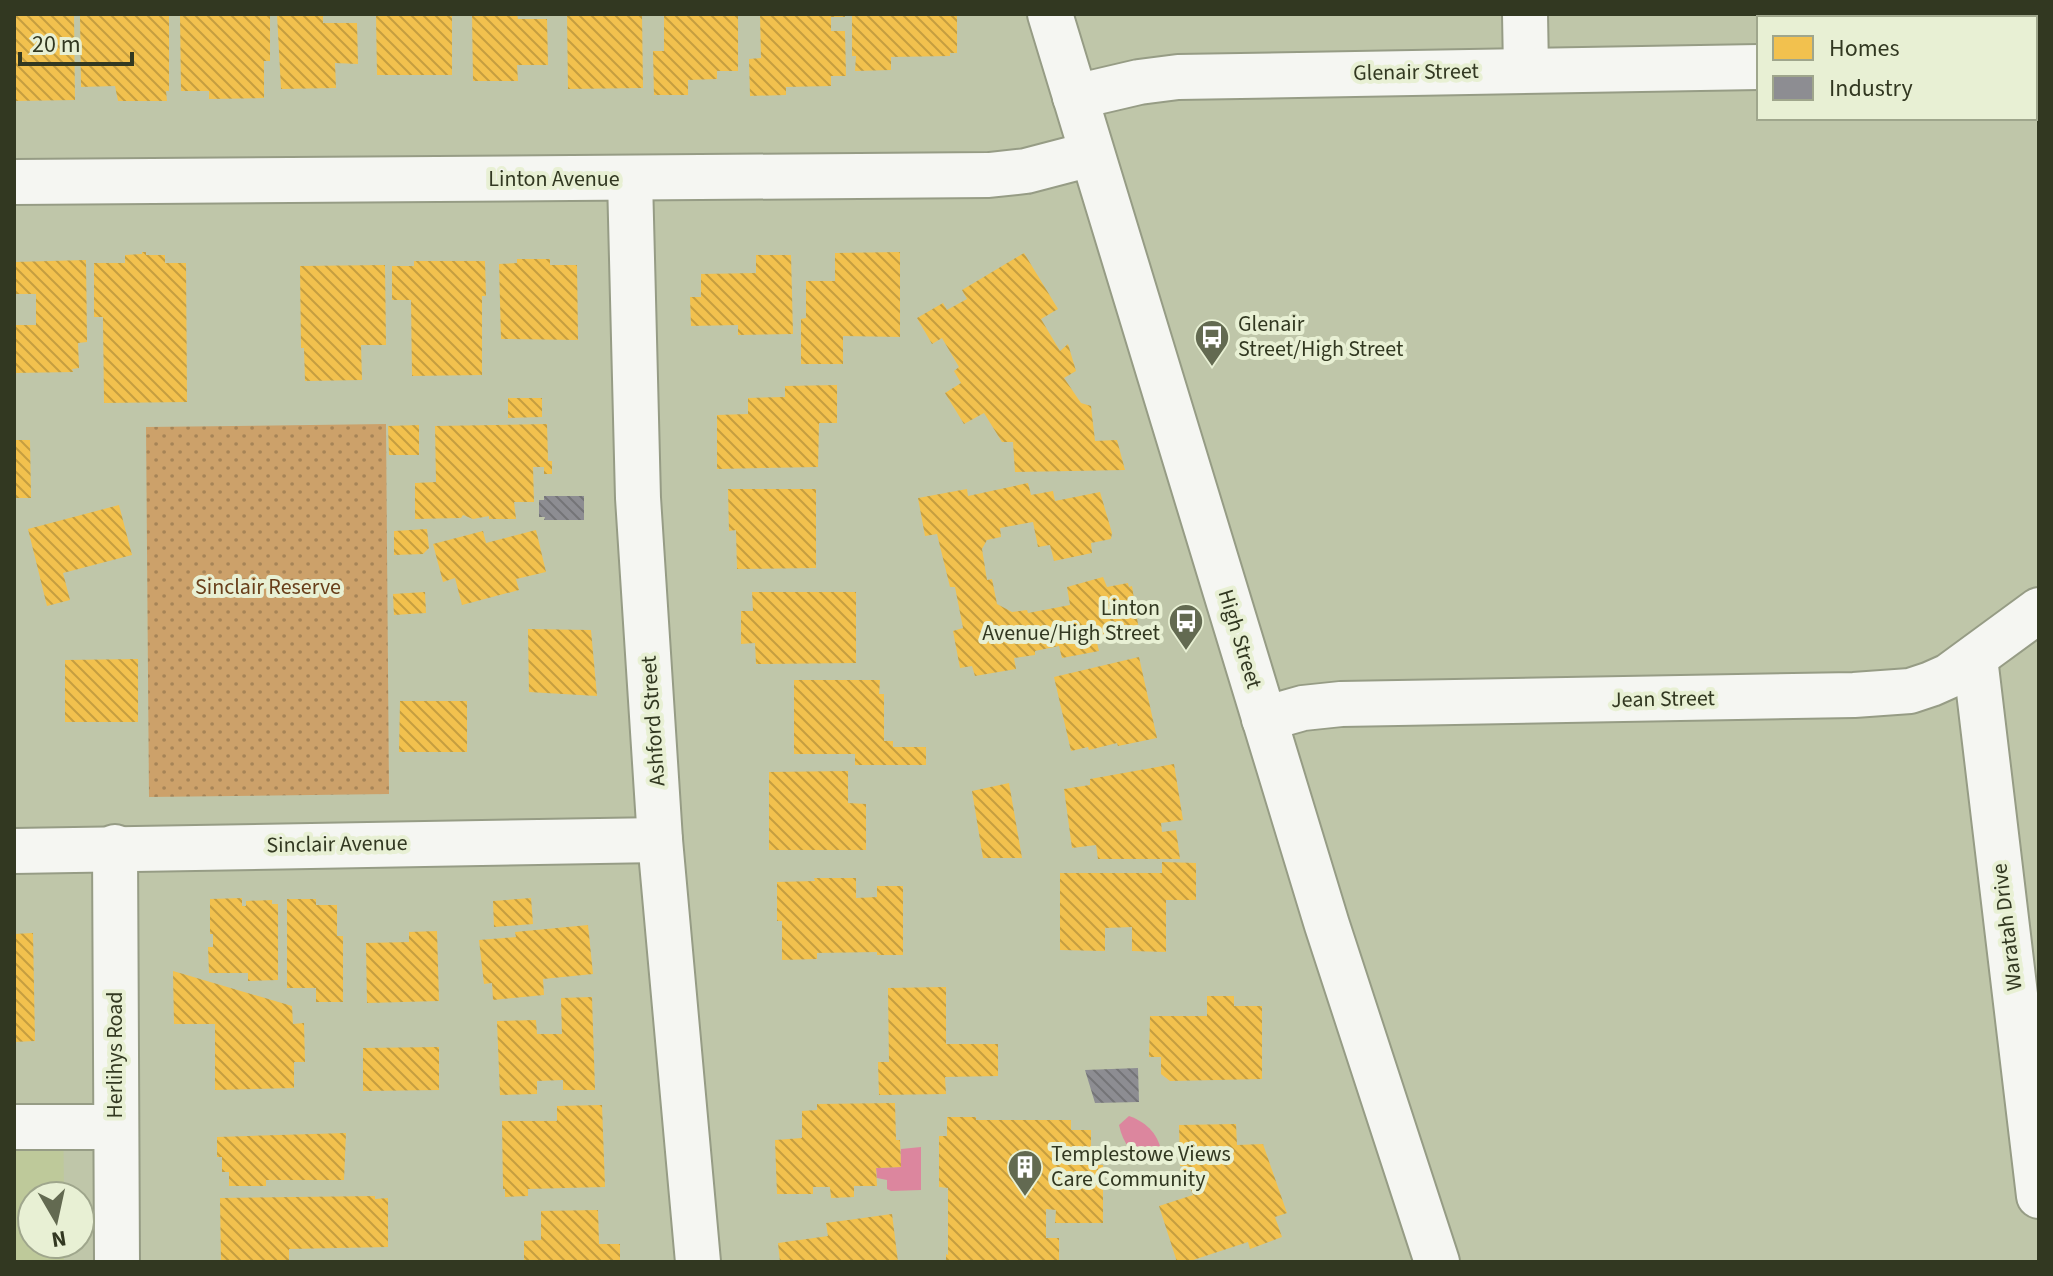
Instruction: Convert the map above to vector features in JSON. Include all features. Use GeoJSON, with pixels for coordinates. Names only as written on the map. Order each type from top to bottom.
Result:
{"type":"FeatureCollection","features":[{"type":"Feature","properties":{"kind":"street","name":"High Street"},"geometry":{"type":"LineString","coordinates":[[1050,14],[1327,925],[1437,1262]]}},
{"type":"Feature","properties":{"kind":"street"},"geometry":{"type":"LineString","coordinates":[[1525,14],[1526,70]]}},
{"type":"Feature","properties":{"kind":"street","name":"Glenair Street"},"geometry":{"type":"LineString","coordinates":[[1075,97],[1139,82],[1178,77],[1757,67]]}},
{"type":"Feature","properties":{"kind":"street","name":"Linton Avenue"},"geometry":{"type":"LineString","coordinates":[[14,182],[989,175],[1026,171],[1091,154]]}},
{"type":"Feature","properties":{"kind":"street","name":"Ashford Street"},"geometry":{"type":"LineString","coordinates":[[630,179],[638,498],[660,840],[698,1262]]}},
{"type":"Feature","properties":{"kind":"street","name":"Jean Street"},"geometry":{"type":"LineString","coordinates":[[1264,719],[1303,708],[1341,704],[1838,696],[1910,691],[1949,676],[2039,610]]}},
{"type":"Feature","properties":{"kind":"street","name":"Waratah Drive"},"geometry":{"type":"LineString","coordinates":[[1975,658],[2039,1196]]}},
{"type":"Feature","properties":{"kind":"street","name":"Sinclair Avenue"},"geometry":{"type":"LineString","coordinates":[[14,851],[660,840]]}},
{"type":"Feature","properties":{"kind":"street","name":"Herlihys Road"},"geometry":{"type":"LineString","coordinates":[[115,847],[117,1262]]}},
{"type":"Feature","properties":{"kind":"street"},"geometry":{"type":"LineString","coordinates":[[14,1127],[116,1127]]}},
{"type":"Feature","properties":{"kind":"shaded area"},"geometry":{"type":"Polygon","coordinates":[[[63,1103],[64,1180],[16,1180],[16,1260],[64,1262],[14,1262],[14,1104],[63,1103]]]}},
{"type":"Feature","properties":{"kind":"shaded area"},"geometry":{"type":"Polygon","coordinates":[[[1129,1116],[1147,1126],[1158,1141],[1162,1155],[1150,1163],[1134,1153],[1123,1138],[1119,1125],[1129,1116]]]}},
{"type":"Feature","properties":{"kind":"shaded area"},"geometry":{"type":"Polygon","coordinates":[[[921,1147],[921,1190],[887,1189],[887,1180],[877,1178],[876,1168],[900,1167],[901,1149],[921,1147]]]}},
{"type":"Feature","properties":{"kind":"green space","name":"Sinclair Reserve"},"geometry":{"type":"Polygon","coordinates":[[[386,424],[389,794],[149,797],[146,427],[386,424]]]}},
{"type":"Feature","properties":{"kind":"building: Homes"},"geometry":{"type":"Polygon","coordinates":[[[14,14],[74,14],[75,100],[14,101],[14,14]]]}},
{"type":"Feature","properties":{"kind":"building: Homes"},"geometry":{"type":"Polygon","coordinates":[[[80,14],[169,14],[167,101],[118,101],[115,86],[81,87],[80,14]]]}},
{"type":"Feature","properties":{"kind":"building: Homes"},"geometry":{"type":"Polygon","coordinates":[[[180,14],[270,14],[270,61],[264,61],[264,98],[209,99],[209,91],[181,91],[180,14]]]}},
{"type":"Feature","properties":{"kind":"building: Homes"},"geometry":{"type":"Polygon","coordinates":[[[277,14],[323,14],[323,23],[357,23],[358,64],[335,63],[336,88],[281,89],[277,14]]]}},
{"type":"Feature","properties":{"kind":"building: Homes"},"geometry":{"type":"Polygon","coordinates":[[[376,14],[452,14],[452,75],[377,75],[376,14]]]}},
{"type":"Feature","properties":{"kind":"building: Homes"},"geometry":{"type":"Polygon","coordinates":[[[472,14],[517,14],[518,19],[547,19],[548,65],[517,65],[518,81],[473,81],[472,14]]]}},
{"type":"Feature","properties":{"kind":"building: Homes"},"geometry":{"type":"Polygon","coordinates":[[[567,14],[642,14],[643,88],[568,89],[567,14]]]}},
{"type":"Feature","properties":{"kind":"building: Homes"},"geometry":{"type":"Polygon","coordinates":[[[664,14],[738,14],[738,71],[717,71],[717,79],[688,80],[688,95],[654,95],[653,51],[664,51],[664,14]]]}},
{"type":"Feature","properties":{"kind":"building: Homes"},"geometry":{"type":"Polygon","coordinates":[[[760,14],[845,14],[845,17],[831,17],[831,31],[845,31],[846,76],[831,76],[831,86],[786,87],[786,95],[750,96],[749,59],[761,58],[760,14]]]}},
{"type":"Feature","properties":{"kind":"building: Homes"},"geometry":{"type":"Polygon","coordinates":[[[852,14],[957,14],[957,53],[950,53],[950,56],[891,57],[891,70],[855,71],[852,14]]]}},
{"type":"Feature","properties":{"kind":"building: Homes"},"geometry":{"type":"Polygon","coordinates":[[[142,252],[146,255],[165,255],[165,263],[186,263],[187,402],[104,403],[103,317],[94,317],[94,263],[125,263],[125,255],[142,252]]]}},
{"type":"Feature","properties":{"kind":"building: Homes"},"geometry":{"type":"Polygon","coordinates":[[[900,252],[900,337],[843,336],[843,364],[801,364],[801,319],[806,318],[806,281],[835,281],[835,253],[900,252]]]}},
{"type":"Feature","properties":{"kind":"building: Homes"},"geometry":{"type":"Polygon","coordinates":[[[1024,253],[1058,309],[1041,319],[1060,351],[1068,344],[1076,371],[1064,378],[1081,403],[1091,406],[1095,441],[1117,440],[1125,470],[1015,472],[1013,442],[1002,442],[984,413],[964,424],[945,393],[961,383],[954,371],[959,367],[942,338],[932,344],[917,318],[943,303],[947,310],[967,299],[962,290],[1024,253]]]}},
{"type":"Feature","properties":{"kind":"building: Homes"},"geometry":{"type":"Polygon","coordinates":[[[756,255],[791,255],[793,334],[738,335],[738,325],[691,326],[690,297],[701,297],[701,274],[756,273],[756,255]]]}},
{"type":"Feature","properties":{"kind":"building: Homes"},"geometry":{"type":"Polygon","coordinates":[[[517,259],[550,259],[550,265],[577,265],[578,340],[501,339],[499,264],[517,263],[517,259]]]}},
{"type":"Feature","properties":{"kind":"building: Homes"},"geometry":{"type":"Polygon","coordinates":[[[86,260],[87,342],[78,343],[79,368],[72,369],[73,372],[14,373],[14,325],[36,325],[36,294],[14,294],[14,262],[86,260]]]}},
{"type":"Feature","properties":{"kind":"building: Homes"},"geometry":{"type":"Polygon","coordinates":[[[414,261],[485,261],[482,375],[412,376],[411,300],[392,300],[392,266],[414,266],[414,261]]]}},
{"type":"Feature","properties":{"kind":"building: Homes"},"geometry":{"type":"Polygon","coordinates":[[[385,265],[386,345],[361,345],[362,380],[305,381],[304,348],[301,348],[300,266],[385,265]]]}},
{"type":"Feature","properties":{"kind":"building: Homes"},"geometry":{"type":"Polygon","coordinates":[[[837,385],[837,423],[819,423],[818,467],[717,469],[717,415],[748,414],[748,398],[785,397],[785,386],[837,385]]]}},
{"type":"Feature","properties":{"kind":"building: Homes"},"geometry":{"type":"Polygon","coordinates":[[[508,398],[542,398],[542,417],[508,418],[508,398]]]}},
{"type":"Feature","properties":{"kind":"building: Homes"},"geometry":{"type":"Polygon","coordinates":[[[547,424],[548,461],[552,461],[552,474],[544,474],[544,467],[533,467],[534,502],[514,502],[516,519],[489,519],[489,516],[473,519],[463,515],[461,518],[415,519],[415,483],[436,482],[435,426],[547,424]]]}},
{"type":"Feature","properties":{"kind":"building: Homes"},"geometry":{"type":"Polygon","coordinates":[[[419,425],[419,455],[389,455],[388,426],[419,425]]]}},
{"type":"Feature","properties":{"kind":"building: Homes"},"geometry":{"type":"Polygon","coordinates":[[[14,440],[30,440],[31,498],[14,498],[14,440]]]}},
{"type":"Feature","properties":{"kind":"building: Homes"},"geometry":{"type":"Polygon","coordinates":[[[1028,483],[1031,495],[1053,491],[1055,501],[1100,492],[1111,539],[1091,543],[1092,553],[1054,561],[1050,545],[1038,547],[1033,522],[1000,528],[1001,537],[987,540],[982,549],[987,580],[992,579],[997,604],[1012,612],[1027,610],[1028,613],[1070,605],[1067,587],[1103,577],[1107,587],[1128,583],[1129,587],[1132,586],[1139,631],[1096,639],[1099,651],[1062,658],[1059,646],[1035,651],[1035,655],[1014,658],[1016,669],[975,676],[972,666],[960,668],[953,631],[963,628],[955,587],[950,587],[937,534],[925,536],[918,498],[967,489],[968,496],[1028,483]]]}},
{"type":"Feature","properties":{"kind":"building: Homes"},"geometry":{"type":"Polygon","coordinates":[[[728,489],[816,489],[816,568],[737,569],[736,530],[729,531],[728,489]]]}},
{"type":"Feature","properties":{"kind":"building: Homes"},"geometry":{"type":"Polygon","coordinates":[[[119,505],[132,555],[63,573],[70,600],[47,606],[28,529],[119,505]]]}},
{"type":"Feature","properties":{"kind":"building: Homes"},"geometry":{"type":"Polygon","coordinates":[[[427,529],[429,548],[423,554],[394,555],[394,531],[427,529]]]}},
{"type":"Feature","properties":{"kind":"building: Homes"},"geometry":{"type":"Polygon","coordinates":[[[536,530],[546,572],[516,579],[519,590],[462,605],[455,578],[443,582],[433,544],[483,531],[486,543],[536,530]]]}},
{"type":"Feature","properties":{"kind":"building: Homes"},"geometry":{"type":"Polygon","coordinates":[[[425,592],[426,613],[394,615],[393,594],[425,592]]]}},
{"type":"Feature","properties":{"kind":"building: Homes"},"geometry":{"type":"Polygon","coordinates":[[[752,592],[856,592],[856,663],[756,664],[755,643],[741,644],[741,611],[753,611],[752,592]]]}},
{"type":"Feature","properties":{"kind":"building: Homes"},"geometry":{"type":"Polygon","coordinates":[[[528,629],[591,630],[597,696],[529,692],[528,629]]]}},
{"type":"Feature","properties":{"kind":"building: Homes"},"geometry":{"type":"Polygon","coordinates":[[[1139,657],[1157,738],[1071,751],[1054,677],[1139,657]]]}},
{"type":"Feature","properties":{"kind":"building: Homes"},"geometry":{"type":"Polygon","coordinates":[[[138,659],[138,722],[65,722],[65,660],[138,659]]]}},
{"type":"Feature","properties":{"kind":"building: Homes"},"geometry":{"type":"Polygon","coordinates":[[[794,680],[880,680],[879,694],[884,694],[884,741],[893,741],[893,747],[926,747],[926,765],[855,765],[855,754],[794,754],[794,680]]]}},
{"type":"Feature","properties":{"kind":"building: Homes"},"geometry":{"type":"Polygon","coordinates":[[[400,701],[467,701],[467,752],[399,752],[400,701]]]}},
{"type":"Feature","properties":{"kind":"building: Homes"},"geometry":{"type":"Polygon","coordinates":[[[1174,764],[1183,820],[1161,823],[1162,832],[1176,830],[1180,859],[1098,859],[1096,845],[1072,848],[1064,789],[1090,785],[1090,779],[1174,764]]]}},
{"type":"Feature","properties":{"kind":"building: Homes"},"geometry":{"type":"Polygon","coordinates":[[[848,771],[848,803],[866,804],[866,850],[769,850],[769,772],[848,771]]]}},
{"type":"Feature","properties":{"kind":"building: Homes"},"geometry":{"type":"Polygon","coordinates":[[[1009,783],[1022,858],[983,858],[972,791],[1009,783]]]}},
{"type":"Feature","properties":{"kind":"building: Homes"},"geometry":{"type":"Polygon","coordinates":[[[1162,862],[1196,863],[1196,900],[1166,900],[1166,952],[1132,951],[1132,927],[1105,928],[1105,951],[1060,950],[1060,873],[1162,873],[1162,862]]]}},
{"type":"Feature","properties":{"kind":"building: Homes"},"geometry":{"type":"Polygon","coordinates":[[[814,878],[856,878],[856,898],[877,897],[877,886],[903,886],[903,955],[817,953],[817,959],[782,960],[782,921],[777,921],[777,882],[815,881],[814,878]]]}},
{"type":"Feature","properties":{"kind":"building: Homes"},"geometry":{"type":"Polygon","coordinates":[[[242,898],[242,906],[246,906],[246,901],[272,900],[272,904],[278,904],[278,980],[248,981],[248,973],[209,973],[208,947],[213,947],[210,899],[242,898]]]}},
{"type":"Feature","properties":{"kind":"building: Homes"},"geometry":{"type":"Polygon","coordinates":[[[531,898],[533,924],[494,927],[493,901],[531,898]]]}},
{"type":"Feature","properties":{"kind":"building: Homes"},"geometry":{"type":"Polygon","coordinates":[[[287,899],[316,899],[316,905],[337,905],[337,936],[343,936],[343,1002],[316,1002],[316,988],[287,988],[287,899]]]}},
{"type":"Feature","properties":{"kind":"building: Homes"},"geometry":{"type":"Polygon","coordinates":[[[588,925],[593,974],[543,979],[544,995],[493,1000],[492,983],[484,984],[479,940],[516,937],[515,932],[588,925]]]}},
{"type":"Feature","properties":{"kind":"building: Homes"},"geometry":{"type":"Polygon","coordinates":[[[437,931],[439,1001],[367,1003],[366,943],[409,942],[409,932],[437,931]]]}},
{"type":"Feature","properties":{"kind":"building: Homes"},"geometry":{"type":"Polygon","coordinates":[[[33,933],[35,1041],[14,1042],[14,934],[33,933]]]}},
{"type":"Feature","properties":{"kind":"building: Homes"},"geometry":{"type":"Polygon","coordinates":[[[173,971],[292,1006],[293,1024],[304,1023],[305,1062],[294,1062],[294,1088],[215,1090],[215,1024],[174,1024],[173,971]]]}},
{"type":"Feature","properties":{"kind":"building: Homes"},"geometry":{"type":"Polygon","coordinates":[[[946,987],[946,1044],[998,1044],[998,1076],[945,1077],[946,1094],[879,1095],[878,1062],[889,1062],[888,988],[946,987]]]}},
{"type":"Feature","properties":{"kind":"building: Homes"},"geometry":{"type":"Polygon","coordinates":[[[1207,996],[1234,996],[1234,1006],[1262,1006],[1262,1079],[1170,1081],[1161,1074],[1161,1057],[1149,1057],[1150,1016],[1207,1016],[1207,996]]]}},
{"type":"Feature","properties":{"kind":"building: Homes"},"geometry":{"type":"Polygon","coordinates":[[[592,997],[595,1090],[563,1090],[563,1080],[537,1081],[537,1094],[500,1095],[497,1021],[536,1020],[537,1034],[562,1034],[561,998],[592,997]]]}},
{"type":"Feature","properties":{"kind":"building: Homes"},"geometry":{"type":"Polygon","coordinates":[[[439,1047],[439,1090],[363,1091],[363,1048],[439,1047]]]}},
{"type":"Feature","properties":{"kind":"building: Homes"},"geometry":{"type":"Polygon","coordinates":[[[895,1103],[896,1140],[900,1140],[901,1167],[876,1168],[877,1186],[854,1186],[854,1197],[831,1198],[830,1187],[813,1187],[813,1194],[777,1194],[775,1140],[802,1138],[802,1111],[817,1110],[817,1104],[895,1103]]]}},
{"type":"Feature","properties":{"kind":"building: Homes"},"geometry":{"type":"Polygon","coordinates":[[[602,1105],[605,1187],[528,1189],[528,1196],[505,1197],[502,1121],[557,1121],[557,1106],[602,1105]]]}},
{"type":"Feature","properties":{"kind":"building: Homes","name":"Templestowe Views Care Community"},"geometry":{"type":"Polygon","coordinates":[[[947,1117],[1071,1120],[1071,1130],[1091,1130],[1091,1165],[1103,1165],[1103,1223],[1055,1223],[1056,1210],[1046,1209],[1046,1238],[1059,1238],[1059,1262],[946,1262],[948,1188],[939,1187],[939,1136],[947,1136],[947,1117]]]}},
{"type":"Feature","properties":{"kind":"building: Homes"},"geometry":{"type":"Polygon","coordinates":[[[1236,1124],[1237,1145],[1263,1144],[1287,1213],[1275,1217],[1282,1237],[1250,1249],[1248,1242],[1187,1262],[1177,1262],[1159,1206],[1193,1195],[1180,1166],[1179,1125],[1236,1124]]]}},
{"type":"Feature","properties":{"kind":"building: Homes"},"geometry":{"type":"Polygon","coordinates":[[[346,1133],[344,1180],[266,1180],[266,1186],[229,1186],[229,1172],[222,1172],[222,1157],[217,1157],[217,1137],[346,1133]]]}},
{"type":"Feature","properties":{"kind":"building: Homes"},"geometry":{"type":"Polygon","coordinates":[[[375,1196],[375,1199],[388,1198],[388,1247],[289,1249],[289,1262],[221,1262],[220,1198],[375,1196]]]}},
{"type":"Feature","properties":{"kind":"building: Homes"},"geometry":{"type":"Polygon","coordinates":[[[598,1210],[599,1244],[620,1244],[620,1262],[524,1262],[524,1241],[541,1240],[541,1211],[598,1210]]]}},
{"type":"Feature","properties":{"kind":"building: Homes"},"geometry":{"type":"Polygon","coordinates":[[[892,1214],[898,1262],[780,1262],[778,1243],[828,1236],[826,1223],[892,1214]]]}},
{"type":"Feature","properties":{"kind":"building: Industry"},"geometry":{"type":"Polygon","coordinates":[[[544,496],[584,496],[584,520],[544,520],[545,517],[539,517],[539,500],[544,500],[544,496]]]}},
{"type":"Feature","properties":{"kind":"building: Industry"},"geometry":{"type":"Polygon","coordinates":[[[1138,1068],[1139,1102],[1095,1103],[1085,1070],[1138,1068]]]}},
{"type":"Feature","properties":{"kind":"place","name":"Glenair Street/High Street"},"geometry":{"type":"Point","coordinates":[1212,368]}},
{"type":"Feature","properties":{"kind":"place","name":"Linton Avenue/High Street"},"geometry":{"type":"Point","coordinates":[1186,652]}},
{"type":"Feature","properties":{"kind":"place","name":"Templestowe Views Care Community"},"geometry":{"type":"Point","coordinates":[1025,1198]}}]}
